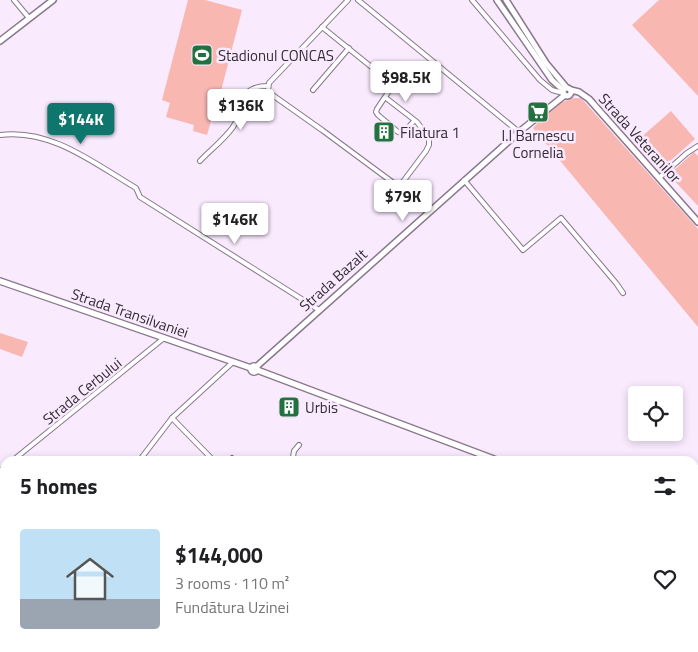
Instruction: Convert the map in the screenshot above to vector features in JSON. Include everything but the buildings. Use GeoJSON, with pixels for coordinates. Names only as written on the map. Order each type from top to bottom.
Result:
{"type":"FeatureCollection","features":[{"type":"Feature","properties":{"kind":"main road"},"geometry":{"type":"LineString","coordinates":[[0,40],[53,0]]}},
{"type":"Feature","properties":{"kind":"main road"},"geometry":{"type":"LineString","coordinates":[[497,0],[552,80],[567,92]]}},
{"type":"Feature","properties":{"kind":"main road"},"geometry":{"type":"LineString","coordinates":[[506,0],[567,92]]}},
{"type":"Feature","properties":{"kind":"main road","name":"Strada Bazalt"},"geometry":{"type":"LineString","coordinates":[[255,368],[464,180],[567,92]]}},
{"type":"Feature","properties":{"kind":"main road","name":"Strada Veteranilor"},"geometry":{"type":"LineString","coordinates":[[567,92],[582,94],[589,99],[698,222]]}},
{"type":"Feature","properties":{"kind":"main road","name":"Strada Transilvaniei"},"geometry":{"type":"LineString","coordinates":[[0,281],[255,368],[486,456]]}},
{"type":"Feature","properties":{"kind":"street"},"geometry":{"type":"LineString","coordinates":[[14,0],[29,18]]}},
{"type":"Feature","properties":{"kind":"street"},"geometry":{"type":"LineString","coordinates":[[348,0],[269,83],[268,87],[271,94],[399,187],[429,212]]}},
{"type":"Feature","properties":{"kind":"street"},"geometry":{"type":"LineString","coordinates":[[358,0],[519,132]]}},
{"type":"Feature","properties":{"kind":"street"},"geometry":{"type":"LineString","coordinates":[[472,0],[540,80],[552,90],[567,92]]}},
{"type":"Feature","properties":{"kind":"street"},"geometry":{"type":"LineString","coordinates":[[322,27],[390,82],[391,87],[386,98],[376,112],[398,132],[403,133],[406,131],[414,121]]}},
{"type":"Feature","properties":{"kind":"street"},"geometry":{"type":"LineString","coordinates":[[313,90],[349,48]]}},
{"type":"Feature","properties":{"kind":"street"},"geometry":{"type":"LineString","coordinates":[[200,161],[234,126],[245,94],[252,88],[268,87]]}},
{"type":"Feature","properties":{"kind":"street"},"geometry":{"type":"LineString","coordinates":[[386,98],[414,121],[429,138],[428,145],[399,187]]}},
{"type":"Feature","properties":{"kind":"street"},"geometry":{"type":"LineString","coordinates":[[0,135],[28,134],[68,148],[136,188],[140,197],[319,310]]}},
{"type":"Feature","properties":{"kind":"street"},"geometry":{"type":"LineString","coordinates":[[659,178],[687,153],[698,146]]}},
{"type":"Feature","properties":{"kind":"street"},"geometry":{"type":"LineString","coordinates":[[464,180],[523,250],[562,218],[623,293]]}},
{"type":"Feature","properties":{"kind":"street","name":"Strada Cerbului"},"geometry":{"type":"LineString","coordinates":[[18,456],[164,338]]}},
{"type":"Feature","properties":{"kind":"street"},"geometry":{"type":"LineString","coordinates":[[142,456],[172,418],[233,362]]}},
{"type":"Feature","properties":{"kind":"street"},"geometry":{"type":"LineString","coordinates":[[172,418],[209,456]]}},
{"type":"Feature","properties":{"kind":"street"},"geometry":{"type":"LineString","coordinates":[[293,456],[299,445]]}},
{"type":"Feature","properties":{"kind":"shaded area","name":"Stadionul CONCAS"},"geometry":{"type":"Polygon","coordinates":[[[188,0],[205,0],[242,10],[215,114],[213,114],[207,135],[193,131],[194,125],[166,117],[170,103],[162,100],[188,0]]]}},
{"type":"Feature","properties":{"kind":"shaded area"},"geometry":{"type":"Polygon","coordinates":[[[659,0],[698,0],[698,96],[632,25],[659,0]]]}},
{"type":"Feature","properties":{"kind":"shaded area"},"geometry":{"type":"Polygon","coordinates":[[[574,98],[581,98],[698,229],[698,327],[533,128],[556,106],[574,98]]]}},
{"type":"Feature","properties":{"kind":"shaded area"},"geometry":{"type":"Polygon","coordinates":[[[671,111],[695,139],[662,168],[638,140],[671,111]]]}},
{"type":"Feature","properties":{"kind":"shaded area"},"geometry":{"type":"Polygon","coordinates":[[[694,152],[698,156],[698,206],[669,175],[694,152]]]}},
{"type":"Feature","properties":{"kind":"shaded area"},"geometry":{"type":"Polygon","coordinates":[[[0,333],[28,342],[22,357],[0,349],[0,333]]]}},
{"type":"Feature","properties":{"kind":"place","name":"Stadionul CONCAS"},"geometry":{"type":"Point","coordinates":[202,55]}},
{"type":"Feature","properties":{"kind":"place","name":"I.I Barnescu Cornelia"},"geometry":{"type":"Point","coordinates":[538,112]}},
{"type":"Feature","properties":{"kind":"place","name":"Filatura 1"},"geometry":{"type":"Point","coordinates":[384,132]}},
{"type":"Feature","properties":{"kind":"place","name":"Urbis"},"geometry":{"type":"Point","coordinates":[289,407]}}]}
